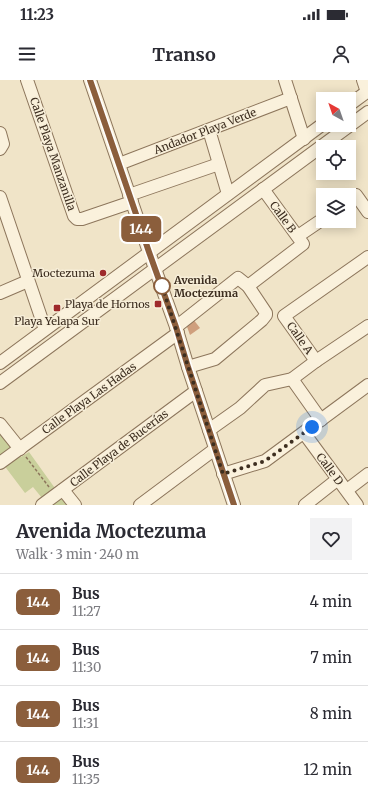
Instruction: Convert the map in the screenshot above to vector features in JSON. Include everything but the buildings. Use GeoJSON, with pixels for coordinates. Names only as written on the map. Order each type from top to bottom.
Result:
{"type":"FeatureCollection","features":[{"type":"Feature","properties":{"kind":"street","name":"Calle Playa Manzanilla"},"geometry":{"type":"LineString","coordinates":[[27,80],[74,216],[77,219],[82,219],[131,199]]}},
{"type":"Feature","properties":{"kind":"street"},"geometry":{"type":"LineString","coordinates":[[90,80],[177,330],[208,430],[234,505]]}},
{"type":"Feature","properties":{"kind":"street"},"geometry":{"type":"LineString","coordinates":[[285,80],[304,138]]}},
{"type":"Feature","properties":{"kind":"street"},"geometry":{"type":"LineString","coordinates":[[356,100],[367,92],[363,80]]}},
{"type":"Feature","properties":{"kind":"street","name":"Andador Playa Verde"},"geometry":{"type":"LineString","coordinates":[[119,164],[291,98]]}},
{"type":"Feature","properties":{"kind":"street"},"geometry":{"type":"LineString","coordinates":[[0,383],[368,112]]}},
{"type":"Feature","properties":{"kind":"street"},"geometry":{"type":"LineString","coordinates":[[0,363],[316,129]]}},
{"type":"Feature","properties":{"kind":"street"},"geometry":{"type":"LineString","coordinates":[[209,130],[228,194]]}},
{"type":"Feature","properties":{"kind":"street"},"geometry":{"type":"LineString","coordinates":[[0,133],[3,144],[0,149]]}},
{"type":"Feature","properties":{"kind":"street"},"geometry":{"type":"LineString","coordinates":[[131,199],[219,164]]}},
{"type":"Feature","properties":{"kind":"street","name":"Calle B"},"geometry":{"type":"LineString","coordinates":[[263,189],[300,240]]}},
{"type":"Feature","properties":{"kind":"street"},"geometry":{"type":"LineString","coordinates":[[0,197],[5,228],[28,281],[45,329]]}},
{"type":"Feature","properties":{"kind":"street"},"geometry":{"type":"LineString","coordinates":[[358,198],[368,212]]}},
{"type":"Feature","properties":{"kind":"street"},"geometry":{"type":"LineString","coordinates":[[188,367],[208,362],[221,354],[262,320],[266,315],[248,286],[316,225]]}},
{"type":"Feature","properties":{"kind":"street","name":"Calle A"},"geometry":{"type":"LineString","coordinates":[[316,361],[284,316],[368,257]]}},
{"type":"Feature","properties":{"kind":"street","name":"Calle Playa Las Hadas"},"geometry":{"type":"LineString","coordinates":[[0,463],[177,330],[238,278],[248,286]]}},
{"type":"Feature","properties":{"kind":"street"},"geometry":{"type":"LineString","coordinates":[[0,293],[28,281]]}},
{"type":"Feature","properties":{"kind":"street"},"geometry":{"type":"LineString","coordinates":[[208,430],[240,408],[265,385],[292,379],[368,326]]}},
{"type":"Feature","properties":{"kind":"street"},"geometry":{"type":"LineString","coordinates":[[292,379],[321,420]]}},
{"type":"Feature","properties":{"kind":"street"},"geometry":{"type":"LineString","coordinates":[[223,474],[265,461],[368,385]]}},
{"type":"Feature","properties":{"kind":"street","name":"Calle Playa de Bucerías"},"geometry":{"type":"LineString","coordinates":[[42,505],[196,391]]}},
{"type":"Feature","properties":{"kind":"street"},"geometry":{"type":"LineString","coordinates":[[0,424],[20,449]]}},
{"type":"Feature","properties":{"kind":"street","name":"Calle D"},"geometry":{"type":"LineString","coordinates":[[304,433],[358,505]]}},
{"type":"Feature","properties":{"kind":"street"},"geometry":{"type":"LineString","coordinates":[[140,505],[215,449]]}},
{"type":"Feature","properties":{"kind":"street"},"geometry":{"type":"LineString","coordinates":[[346,490],[368,474]]}},
{"type":"Feature","properties":{"kind":"street"},"geometry":{"type":"LineString","coordinates":[[304,505],[338,479]]}},
{"type":"Feature","properties":{"kind":"street"},"geometry":{"type":"LineString","coordinates":[[59,492],[74,505]]}},
{"type":"Feature","properties":{"kind":"path"},"geometry":{"type":"LineString","coordinates":[[20,449],[59,492]]}},
{"type":"Feature","properties":{"kind":"green space"},"geometry":{"type":"Polygon","coordinates":[[[0,430],[21,457],[29,452],[67,505],[39,505],[42,498],[33,487],[25,493],[0,460],[0,430]]]}},
{"type":"Feature","properties":{"kind":"bus line","name":"144"},"geometry":{"type":"LineString","coordinates":[[90,80],[176,327],[234,505]]}},
{"type":"Feature","properties":{"kind":"place","name":"Moctezuma"},"geometry":{"type":"Point","coordinates":[103,273]}},
{"type":"Feature","properties":{"kind":"place","name":"Avenida Moctezuma"},"geometry":{"type":"Point","coordinates":[162,286]}},
{"type":"Feature","properties":{"kind":"place","name":"Playa de Hornos"},"geometry":{"type":"Point","coordinates":[158,304]}},
{"type":"Feature","properties":{"kind":"place","name":"Playa Yelapa Sur"},"geometry":{"type":"Point","coordinates":[57,308]}},
{"type":"Feature","properties":{"kind":"route"},"geometry":{"type":"LineString","coordinates":[[162,286],[161,283],[223,474],[265,461],[312,427]]}}]}
